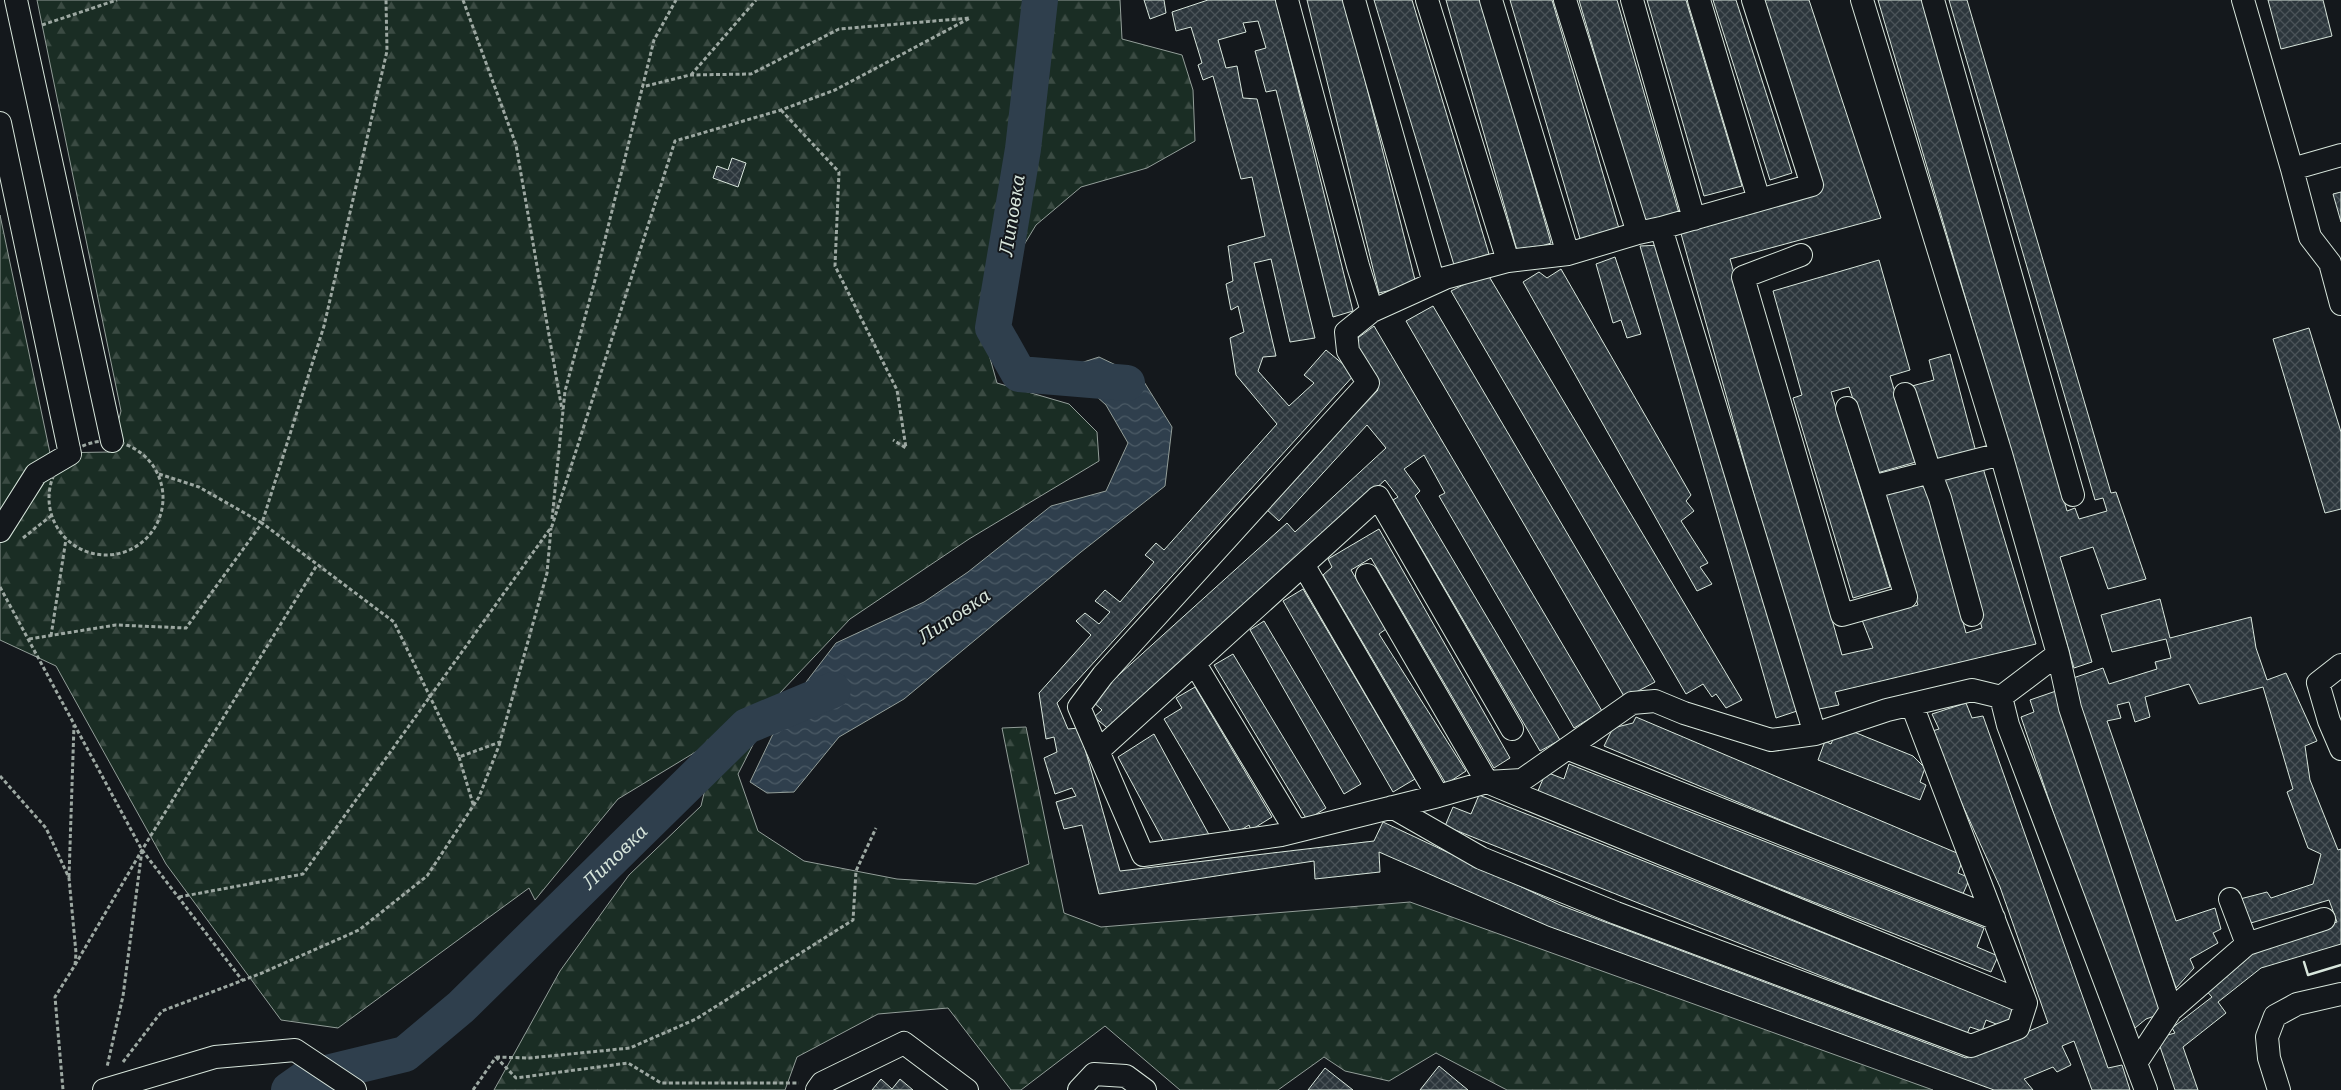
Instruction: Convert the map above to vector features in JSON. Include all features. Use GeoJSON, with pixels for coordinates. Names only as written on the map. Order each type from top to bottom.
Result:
{"type":"FeatureCollection","features":[{"type":"Feature","properties":{"kind":"street"},"geometry":{"type":"LineString","coordinates":[[16,0],[112,441]]}},
{"type":"Feature","properties":{"kind":"street"},"geometry":{"type":"LineString","coordinates":[[1287,0],[1358,266],[1372,311]]}},
{"type":"Feature","properties":{"kind":"street"},"geometry":{"type":"LineString","coordinates":[[1354,0],[1434,283]]}},
{"type":"Feature","properties":{"kind":"street"},"geometry":{"type":"LineString","coordinates":[[1427,0],[1508,261]]}},
{"type":"Feature","properties":{"kind":"street"},"geometry":{"type":"LineString","coordinates":[[1491,0],[1568,254]]}},
{"type":"Feature","properties":{"kind":"street"},"geometry":{"type":"LineString","coordinates":[[1565,0],[1638,233]]}},
{"type":"Feature","properties":{"kind":"street"},"geometry":{"type":"LineString","coordinates":[[1632,0],[1694,219]]}},
{"type":"Feature","properties":{"kind":"street"},"geometry":{"type":"LineString","coordinates":[[1699,0],[1758,200]]}},
{"type":"Feature","properties":{"kind":"street"},"geometry":{"type":"LineString","coordinates":[[1753,0],[1812,185],[1568,254],[1508,261],[1445,278],[1372,311],[1346,332],[1348,350],[1368,383],[1103,675],[1080,707],[1143,855],[1296,831],[1487,782],[1522,780],[1632,704],[1655,701],[1684,713],[1771,740],[1815,734],[1912,705],[1972,690],[2001,697]]}},
{"type":"Feature","properties":{"kind":"street"},"geometry":{"type":"LineString","coordinates":[[1862,0],[2001,454],[2058,654],[2070,708],[2171,1010]]}},
{"type":"Feature","properties":{"kind":"street"},"geometry":{"type":"LineString","coordinates":[[1933,0],[2073,495]]}},
{"type":"Feature","properties":{"kind":"street"},"geometry":{"type":"LineString","coordinates":[[2243,0],[2310,236],[2330,263],[2341,304]]}},
{"type":"Feature","properties":{"kind":"street"},"geometry":{"type":"LineString","coordinates":[[0,123],[70,454],[36,474],[0,531]]}},
{"type":"Feature","properties":{"kind":"street"},"geometry":{"type":"LineString","coordinates":[[2292,169],[2341,155]]}},
{"type":"Feature","properties":{"kind":"street"},"geometry":{"type":"LineString","coordinates":[[1661,228],[1815,734]]}},
{"type":"Feature","properties":{"kind":"street"},"geometry":{"type":"LineString","coordinates":[[1801,255],[1743,277],[1842,615],[1906,597],[1847,408]]}},
{"type":"Feature","properties":{"kind":"street"},"geometry":{"type":"LineString","coordinates":[[1905,394],[1940,498],[1972,615]]}},
{"type":"Feature","properties":{"kind":"street"},"geometry":{"type":"LineString","coordinates":[[1872,487],[2001,454]]}},
{"type":"Feature","properties":{"kind":"street"},"geometry":{"type":"LineString","coordinates":[[1098,751],[1378,497],[1512,729]]}},
{"type":"Feature","properties":{"kind":"street"},"geometry":{"type":"LineString","coordinates":[[1304,566],[1438,796]]}},
{"type":"Feature","properties":{"kind":"street"},"geometry":{"type":"LineString","coordinates":[[1366,575],[1487,782],[2026,1003]]}},
{"type":"Feature","properties":{"kind":"street"},"geometry":{"type":"LineString","coordinates":[[2001,697],[2058,654]]}},
{"type":"Feature","properties":{"kind":"street"},"geometry":{"type":"LineString","coordinates":[[1195,664],[1296,831]]}},
{"type":"Feature","properties":{"kind":"street"},"geometry":{"type":"LineString","coordinates":[[2341,665],[2318,683],[2329,721],[2341,749]]}},
{"type":"Feature","properties":{"kind":"street"},"geometry":{"type":"LineString","coordinates":[[2001,697],[2012,734],[2146,1090]]}},
{"type":"Feature","properties":{"kind":"street"},"geometry":{"type":"LineString","coordinates":[[1392,807],[1490,861],[1616,913],[1971,1046],[2018,1028],[2026,1003],[1912,705]]}},
{"type":"Feature","properties":{"kind":"street"},"geometry":{"type":"LineString","coordinates":[[1574,751],[1994,918]]}},
{"type":"Feature","properties":{"kind":"street"},"geometry":{"type":"LineString","coordinates":[[2230,899],[2247,944]]}},
{"type":"Feature","properties":{"kind":"street"},"geometry":{"type":"LineString","coordinates":[[2136,1063],[2171,1010],[2247,944],[2324,919]]}},
{"type":"Feature","properties":{"kind":"street"},"geometry":{"type":"LineString","coordinates":[[2278,1090],[2269,1058],[2267,1037],[2275,1016],[2297,1004],[2341,994]]}},
{"type":"Feature","properties":{"kind":"street"},"geometry":{"type":"LineString","coordinates":[[819,1086],[904,1043],[967,1090]]}},
{"type":"Feature","properties":{"kind":"street"},"geometry":{"type":"LineString","coordinates":[[105,1081],[215,1057],[295,1050],[355,1089]]}},
{"type":"Feature","properties":{"kind":"street"},"geometry":{"type":"LineString","coordinates":[[1079,1090],[1094,1074],[1126,1076],[1145,1090]]}},
{"type":"Feature","properties":{"kind":"path"},"geometry":{"type":"LineString","coordinates":[[23,32],[117,0]]}},
{"type":"Feature","properties":{"kind":"path"},"geometry":{"type":"LineString","coordinates":[[29,639],[116,625],[186,628],[262,523],[324,326],[387,51],[386,0]]}},
{"type":"Feature","properties":{"kind":"path"},"geometry":{"type":"LineString","coordinates":[[462,0],[516,145],[563,416]]}},
{"type":"Feature","properties":{"kind":"path"},"geometry":{"type":"LineString","coordinates":[[120,1066],[162,1011],[242,980],[359,930],[427,876],[479,797],[500,742],[547,573],[565,391],[654,40],[676,0]]}},
{"type":"Feature","properties":{"kind":"path"},"geometry":{"type":"LineString","coordinates":[[690,75],[756,0]]}},
{"type":"Feature","properties":{"kind":"path"},"geometry":{"type":"LineString","coordinates":[[179,897],[303,874],[552,526],[674,141],[781,110],[835,90],[970,18],[839,29],[751,74],[690,75],[642,87]]}},
{"type":"Feature","properties":{"kind":"path"},"geometry":{"type":"LineString","coordinates":[[781,110],[839,172],[835,266],[897,390],[906,448],[893,440]]}},
{"type":"Feature","properties":{"kind":"path"},"geometry":{"type":"LineString","coordinates":[[112,441],[132,446],[147,458],[159,474],[163,492],[162,511],[155,528],[143,542],[126,552],[108,555],[90,553],[73,545],[60,532],[52,515],[49,497],[52,479],[61,463],[70,454],[93,442],[112,441]]}},
{"type":"Feature","properties":{"kind":"path"},"geometry":{"type":"LineString","coordinates":[[159,474],[198,487],[262,523],[394,622],[459,757],[474,804]]}},
{"type":"Feature","properties":{"kind":"path"},"geometry":{"type":"LineString","coordinates":[[22,538],[52,515]]}},
{"type":"Feature","properties":{"kind":"path"},"geometry":{"type":"LineString","coordinates":[[50,636],[66,538]]}},
{"type":"Feature","properties":{"kind":"path"},"geometry":{"type":"LineString","coordinates":[[63,1090],[55,997],[142,850],[317,565]]}},
{"type":"Feature","properties":{"kind":"path"},"geometry":{"type":"LineString","coordinates":[[0,587],[142,850],[242,980]]}},
{"type":"Feature","properties":{"kind":"path"},"geometry":{"type":"LineString","coordinates":[[74,725],[69,878],[76,953],[75,965]]}},
{"type":"Feature","properties":{"kind":"path"},"geometry":{"type":"LineString","coordinates":[[459,757],[500,742]]}},
{"type":"Feature","properties":{"kind":"path"},"geometry":{"type":"LineString","coordinates":[[0,776],[46,828],[69,878]]}},
{"type":"Feature","properties":{"kind":"path"},"geometry":{"type":"LineString","coordinates":[[496,1057],[530,1058],[630,1048],[696,1019],[853,920],[856,871],[876,828]]}},
{"type":"Feature","properties":{"kind":"path"},"geometry":{"type":"LineString","coordinates":[[105,1081],[123,996],[142,850]]}},
{"type":"Feature","properties":{"kind":"path"},"geometry":{"type":"LineString","coordinates":[[496,1057],[516,1078],[628,1062],[661,1083],[819,1086]]}},
{"type":"Feature","properties":{"kind":"path"},"geometry":{"type":"LineString","coordinates":[[472,1090],[496,1057]]}},
{"type":"Feature","properties":{"kind":"green space"},"geometry":{"type":"Polygon","coordinates":[[[37,0],[1120,0],[1122,39],[1182,55],[1193,90],[1195,141],[1147,168],[1081,187],[1036,225],[979,319],[997,383],[1069,404],[1097,432],[1099,461],[969,539],[850,619],[779,694],[738,774],[758,831],[804,861],[897,879],[976,884],[1029,864],[1002,728],[1026,727],[1064,913],[1101,927],[1410,902],[1933,1090],[1507,1090],[1436,1053],[1389,1081],[1345,1071],[1324,1057],[1278,1090],[1180,1090],[1105,1026],[1021,1090],[1011,1090],[948,1008],[878,1014],[797,1057],[785,1090],[494,1090],[560,971],[629,875],[701,806],[717,739],[618,799],[535,900],[529,888],[338,1028],[281,1020],[166,864],[56,666],[0,640],[0,215],[50,453],[110,452],[121,411],[37,0]]]}},
{"type":"Feature","properties":{"kind":"water"},"geometry":{"type":"Polygon","coordinates":[[[1099,357],[1141,377],[1172,427],[1165,486],[1081,552],[904,699],[839,737],[794,792],[767,793],[750,782],[772,736],[793,699],[836,643],[924,602],[968,572],[1051,506],[1106,491],[1128,443],[1106,405],[1065,368],[1099,357]]]}},
{"type":"Feature","properties":{"kind":"building"},"geometry":{"type":"Polygon","coordinates":[[[1144,0],[1164,0],[1166,13],[1150,19],[1144,0]]]}},
{"type":"Feature","properties":{"kind":"building"},"geometry":{"type":"Polygon","coordinates":[[[1208,0],[1276,0],[1353,311],[1333,317],[1276,90],[1266,92],[1255,51],[1266,48],[1258,21],[1243,23],[1246,32],[1218,40],[1226,68],[1237,66],[1243,98],[1257,99],[1315,338],[1290,342],[1271,259],[1254,263],[1276,356],[1263,357],[1258,371],[1289,406],[1314,383],[1304,375],[1326,350],[1355,374],[1057,703],[1068,729],[1079,728],[1120,871],[1374,841],[1383,822],[1560,905],[1966,1058],[2048,1023],[2000,887],[1929,732],[1939,729],[1932,714],[1966,703],[1972,718],[1983,716],[2108,1068],[2122,1065],[2130,1090],[2092,1090],[2074,1041],[2062,1046],[2071,1065],[2057,1072],[2053,1067],[2024,1079],[2033,1090],[1994,1090],[1548,926],[1379,852],[1380,872],[1315,879],[1314,861],[1099,894],[1082,825],[1064,829],[1056,802],[1076,796],[1072,788],[1055,794],[1044,758],[1057,752],[1054,737],[1046,739],[1039,693],[1091,635],[1076,621],[1085,613],[1099,624],[1110,612],[1095,601],[1105,590],[1120,602],[1154,562],[1145,555],[1156,543],[1164,550],[1277,424],[1236,375],[1230,338],[1244,332],[1238,306],[1231,310],[1226,284],[1233,281],[1228,246],[1265,236],[1252,177],[1241,179],[1213,76],[1203,80],[1198,65],[1202,63],[1191,27],[1176,31],[1172,12],[1208,0]]]}},
{"type":"Feature","properties":{"kind":"building"},"geometry":{"type":"Polygon","coordinates":[[[1307,0],[1345,0],[1416,284],[1379,293],[1307,0]]]}},
{"type":"Feature","properties":{"kind":"building"},"geometry":{"type":"Polygon","coordinates":[[[1374,0],[1412,0],[1489,254],[1454,265],[1374,0]]]}},
{"type":"Feature","properties":{"kind":"building"},"geometry":{"type":"Polygon","coordinates":[[[1446,0],[1482,0],[1551,243],[1518,254],[1446,0]]]}},
{"type":"Feature","properties":{"kind":"building"},"geometry":{"type":"Polygon","coordinates":[[[1510,0],[1552,0],[1620,232],[1581,242],[1510,0]]]}},
{"type":"Feature","properties":{"kind":"building"},"geometry":{"type":"Polygon","coordinates":[[[1579,0],[1617,0],[1679,213],[1644,223],[1579,0]]]}},
{"type":"Feature","properties":{"kind":"building"},"geometry":{"type":"Polygon","coordinates":[[[1647,0],[1686,0],[1742,186],[1704,196],[1647,0]]]}},
{"type":"Feature","properties":{"kind":"building"},"geometry":{"type":"Polygon","coordinates":[[[1713,0],[1736,0],[1792,173],[1770,180],[1713,0]]]}},
{"type":"Feature","properties":{"kind":"building"},"geometry":{"type":"Polygon","coordinates":[[[1756,0],[1809,0],[1881,218],[1730,259],[1842,655],[1873,648],[1862,620],[1918,605],[1885,495],[1926,484],[1966,633],[1982,628],[1942,479],[1983,468],[2036,644],[1835,692],[1839,705],[1814,710],[1680,230],[1818,191],[1756,0]]]}},
{"type":"Feature","properties":{"kind":"building"},"geometry":{"type":"Polygon","coordinates":[[[1878,0],[1925,0],[2067,511],[2075,508],[2079,519],[2107,511],[2103,498],[2095,500],[1949,0],[1967,0],[2111,493],[2116,492],[2146,579],[2108,589],[2093,547],[2060,557],[2092,662],[2074,668],[1878,0]]]}},
{"type":"Feature","properties":{"kind":"building"},"geometry":{"type":"Polygon","coordinates":[[[2268,0],[2323,0],[2332,36],[2281,49],[2268,0]]]}},
{"type":"Feature","properties":{"kind":"building"},"geometry":{"type":"Polygon","coordinates":[[[732,158],[746,163],[738,187],[713,178],[717,166],[728,170],[732,158]]]}},
{"type":"Feature","properties":{"kind":"building"},"geometry":{"type":"Polygon","coordinates":[[[2341,192],[2341,222],[2333,194],[2341,192]]]}},
{"type":"Feature","properties":{"kind":"building"},"geometry":{"type":"Polygon","coordinates":[[[1662,245],[1800,710],[1776,718],[1640,246],[1662,245]]]}},
{"type":"Feature","properties":{"kind":"building"},"geometry":{"type":"Polygon","coordinates":[[[1615,257],[1641,334],[1627,338],[1621,320],[1613,323],[1596,264],[1615,257]]]}},
{"type":"Feature","properties":{"kind":"building"},"geometry":{"type":"Polygon","coordinates":[[[1879,260],[1910,370],[1890,376],[1916,462],[1877,473],[1849,387],[1831,392],[1890,587],[1853,598],[1793,398],[1802,395],[1773,291],[1879,260]]]}},
{"type":"Feature","properties":{"kind":"building"},"geometry":{"type":"Polygon","coordinates":[[[1561,269],[1691,495],[1686,501],[1694,511],[1681,521],[1708,563],[1700,567],[1712,584],[1697,591],[1523,282],[1539,272],[1547,278],[1561,269]]]}},
{"type":"Feature","properties":{"kind":"building"},"geometry":{"type":"Polygon","coordinates":[[[1487,273],[1742,700],[1726,708],[1716,694],[1712,697],[1703,684],[1686,694],[1451,291],[1487,273]]]}},
{"type":"Feature","properties":{"kind":"building"},"geometry":{"type":"Polygon","coordinates":[[[1433,306],[1655,682],[1625,698],[1406,321],[1433,306]]]}},
{"type":"Feature","properties":{"kind":"building"},"geometry":{"type":"Polygon","coordinates":[[[1374,326],[1602,711],[1574,728],[1439,496],[1445,493],[1424,455],[1404,469],[1420,491],[1415,496],[1560,740],[1540,751],[1393,500],[1398,497],[1385,480],[1111,731],[1094,717],[1102,710],[1091,700],[1287,523],[1295,532],[1386,448],[1367,425],[1279,521],[1265,508],[1378,390],[1351,343],[1374,326]]]}},
{"type":"Feature","properties":{"kind":"building"},"geometry":{"type":"Polygon","coordinates":[[[2309,328],[2341,432],[2341,509],[2325,513],[2273,339],[2309,328]]]}},
{"type":"Feature","properties":{"kind":"building"},"geometry":{"type":"Polygon","coordinates":[[[1950,354],[1976,452],[1933,464],[1912,386],[1934,380],[1929,360],[1950,354]]]}},
{"type":"Feature","properties":{"kind":"building"},"geometry":{"type":"Polygon","coordinates":[[[1379,529],[1510,758],[1494,768],[1371,558],[1351,570],[1386,629],[1379,634],[1466,771],[1446,784],[1323,575],[1332,567],[1328,559],[1379,529]]]}},
{"type":"Feature","properties":{"kind":"building"},"geometry":{"type":"Polygon","coordinates":[[[1303,589],[1415,779],[1393,792],[1283,601],[1303,589]]]}},
{"type":"Feature","properties":{"kind":"building"},"geometry":{"type":"Polygon","coordinates":[[[2160,599],[2170,638],[2251,617],[2256,648],[2267,680],[2286,673],[2317,741],[2305,746],[2310,780],[2338,850],[2341,849],[2341,944],[2261,968],[2218,1002],[2226,1013],[2183,1047],[2198,1090],[2175,1090],[2157,1038],[2175,1033],[2172,1028],[2212,997],[2203,987],[2248,950],[2337,922],[2329,900],[2244,925],[2240,899],[2267,892],[2271,898],[2313,884],[2321,854],[2308,848],[2287,792],[2293,789],[2263,687],[2199,704],[2189,684],[2145,697],[2150,717],[2135,722],[2129,702],[2117,705],[2121,718],[2107,721],[2176,921],[2215,908],[2221,929],[2213,933],[2218,943],[2190,959],[2194,968],[2176,988],[2070,679],[2103,668],[2109,684],[2157,669],[2155,662],[2171,658],[2166,639],[2112,652],[2101,615],[2160,599]]]}},
{"type":"Feature","properties":{"kind":"building"},"geometry":{"type":"Polygon","coordinates":[[[1264,621],[1361,784],[1344,794],[1250,630],[1264,621]]]}},
{"type":"Feature","properties":{"kind":"building"},"geometry":{"type":"Polygon","coordinates":[[[1233,654],[1326,808],[1307,820],[1214,665],[1233,654]]]}},
{"type":"Feature","properties":{"kind":"building"},"geometry":{"type":"Polygon","coordinates":[[[1195,687],[1272,817],[1251,830],[1249,825],[1233,835],[1164,719],[1182,708],[1176,698],[1195,687]]]}},
{"type":"Feature","properties":{"kind":"building"},"geometry":{"type":"Polygon","coordinates":[[[2056,691],[2163,1013],[2146,1019],[2135,1028],[2126,1009],[2120,1011],[2021,717],[2034,712],[2030,700],[2056,691]]]}},
{"type":"Feature","properties":{"kind":"building"},"geometry":{"type":"Polygon","coordinates":[[[1636,717],[1964,856],[1958,873],[1970,878],[1962,896],[1604,746],[1613,728],[1633,723],[1636,717]]]}},
{"type":"Feature","properties":{"kind":"building"},"geometry":{"type":"Polygon","coordinates":[[[1836,732],[1854,732],[1913,756],[1925,768],[1920,782],[1926,785],[1920,800],[1818,760],[1825,741],[1831,744],[1836,732]]]}},
{"type":"Feature","properties":{"kind":"building"},"geometry":{"type":"Polygon","coordinates":[[[1154,734],[1213,842],[1166,846],[1118,757],[1154,734]]]}},
{"type":"Feature","properties":{"kind":"building"},"geometry":{"type":"Polygon","coordinates":[[[1569,764],[1984,928],[1977,947],[1998,956],[1991,972],[1537,793],[1546,772],[1564,779],[1569,764]]]}},
{"type":"Feature","properties":{"kind":"building"},"geometry":{"type":"Polygon","coordinates":[[[1479,795],[2013,1009],[2006,1028],[1986,1020],[1982,1031],[1970,1027],[1967,1034],[1445,826],[1453,807],[1471,814],[1479,795]]]}},
{"type":"Feature","properties":{"kind":"building"},"geometry":{"type":"Polygon","coordinates":[[[1439,1066],[1468,1090],[1420,1090],[1439,1066]]]}},
{"type":"Feature","properties":{"kind":"building"},"geometry":{"type":"Polygon","coordinates":[[[1325,1068],[1353,1090],[1308,1090],[1325,1068]]]}},
{"type":"Feature","properties":{"kind":"building"},"geometry":{"type":"Polygon","coordinates":[[[881,1079],[892,1089],[900,1079],[913,1090],[872,1090],[881,1079]]]}},
{"type":"Feature","properties":{"kind":"waterway","name":"Липовка"},"geometry":{"type":"LineString","coordinates":[[1040,0],[1023,149],[993,328],[1019,374],[1127,383]]}},
{"type":"Feature","properties":{"kind":"waterway","name":"Липовка"},"geometry":{"type":"LineString","coordinates":[[289,1090],[306,1078],[405,1054],[461,1007],[747,726],[833,690]]}},
{"type":"Feature","properties":{"kind":"wall"},"geometry":{"type":"LineString","coordinates":[[2304,962],[2308,975],[2341,965]]}}]}
